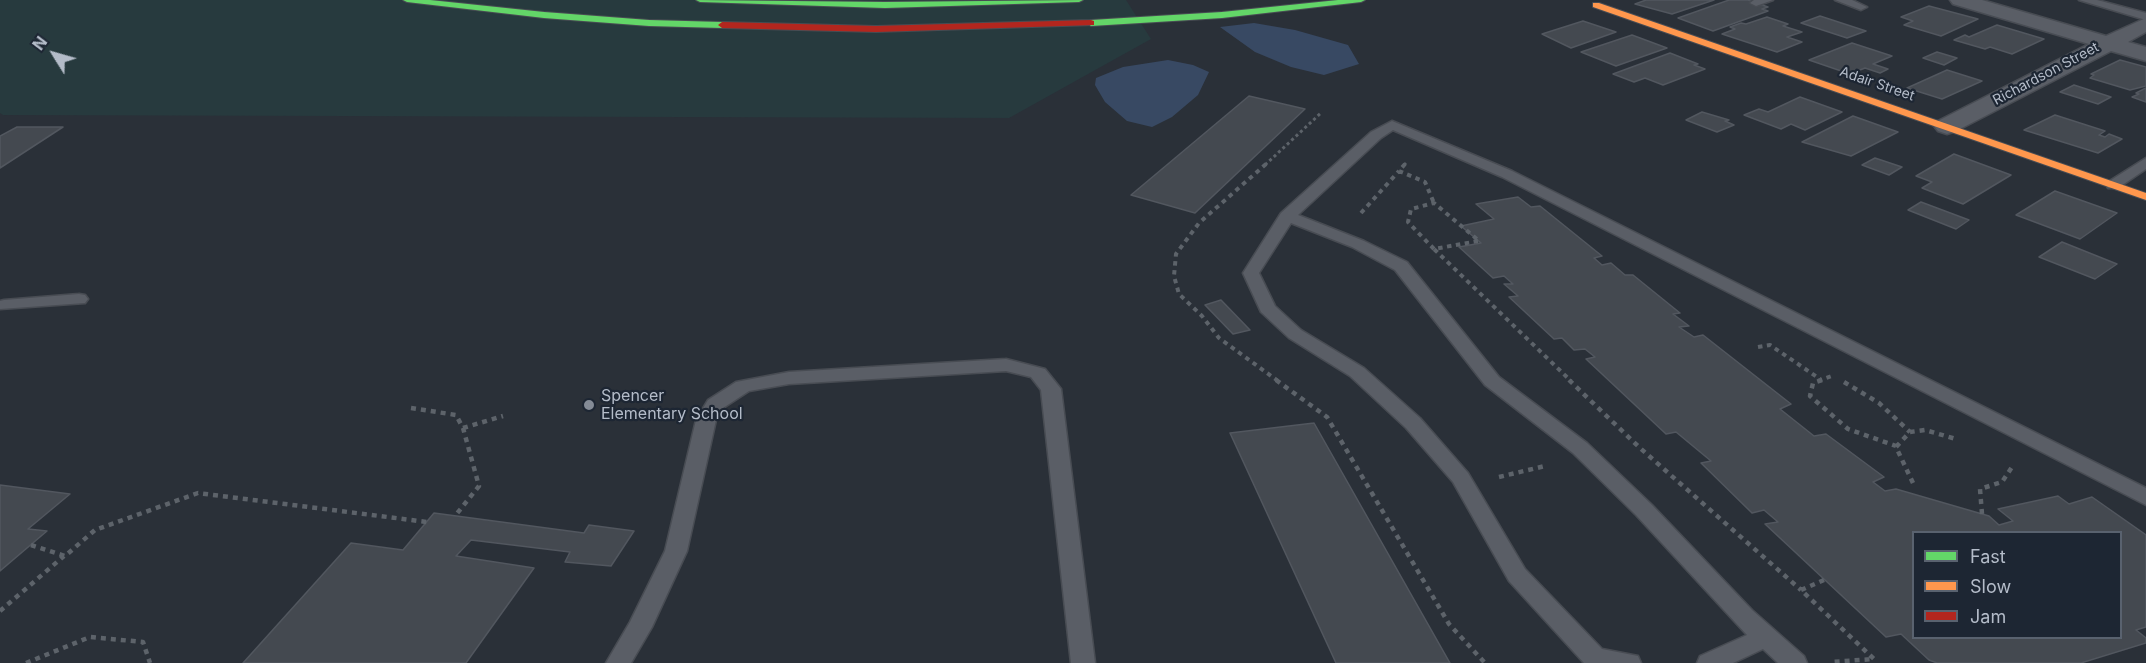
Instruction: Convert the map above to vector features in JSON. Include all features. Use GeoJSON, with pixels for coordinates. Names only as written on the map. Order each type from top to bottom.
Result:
{"type":"FeatureCollection","features":[{"type":"Feature","properties":{"kind":"main road"},"geometry":{"type":"LineString","coordinates":[[407,0],[543,15],[649,23],[876,29],[1107,23],[1222,15],[1361,0]]}},
{"type":"Feature","properties":{"kind":"main road"},"geometry":{"type":"LineString","coordinates":[[700,0],[885,5],[1079,0]]}},
{"type":"Feature","properties":{"kind":"main road","name":"Adair Street"},"geometry":{"type":"LineString","coordinates":[[1596,5],[2146,197]]}},
{"type":"Feature","properties":{"kind":"street"},"geometry":{"type":"LineString","coordinates":[[1960,0],[2146,54]]}},
{"type":"Feature","properties":{"kind":"street","name":"Richardson Street"},"geometry":{"type":"LineString","coordinates":[[1947,126],[2146,24]]}},
{"type":"Feature","properties":{"kind":"lane"},"geometry":{"type":"LineString","coordinates":[[1840,0],[1861,7]]}},
{"type":"Feature","properties":{"kind":"lane"},"geometry":{"type":"LineString","coordinates":[[2085,0],[2146,17]]}},
{"type":"Feature","properties":{"kind":"lane"},"geometry":{"type":"LineString","coordinates":[[1629,663],[1595,658],[1517,575],[1461,478],[1413,423],[1357,372],[1295,334],[1267,308],[1251,273],[1287,216],[1376,135],[1392,125],[1507,174],[2146,497]]}},
{"type":"Feature","properties":{"kind":"lane"},"geometry":{"type":"LineString","coordinates":[[2113,185],[2146,162]]}},
{"type":"Feature","properties":{"kind":"lane"},"geometry":{"type":"LineString","coordinates":[[1287,216],[1358,244],[1401,266],[1492,381],[1580,448],[1644,510],[1744,617],[1795,663]]}},
{"type":"Feature","properties":{"kind":"lane"},"geometry":{"type":"LineString","coordinates":[[1,306],[79,299]]}},
{"type":"Feature","properties":{"kind":"lane"},"geometry":{"type":"LineString","coordinates":[[618,663],[640,627],[676,551],[706,420],[715,404],[743,386],[789,378],[1006,365],[1038,373],[1051,389],[1083,663]]}},
{"type":"Feature","properties":{"kind":"lane"},"geometry":{"type":"LineString","coordinates":[[1709,663],[1766,637]]}},
{"type":"Feature","properties":{"kind":"path"},"geometry":{"type":"LineString","coordinates":[[1358,216],[1406,163]]}},
{"type":"Feature","properties":{"kind":"path"},"geometry":{"type":"LineString","coordinates":[[1399,171],[1425,182],[1434,203],[1478,241],[1434,249]]}},
{"type":"Feature","properties":{"kind":"path"},"geometry":{"type":"LineString","coordinates":[[1434,203],[1411,209],[1408,222],[1640,448],[1801,590],[1874,658],[1827,662]]}},
{"type":"Feature","properties":{"kind":"path"},"geometry":{"type":"LineString","coordinates":[[1758,347],[1770,345],[1821,379]]}},
{"type":"Feature","properties":{"kind":"path"},"geometry":{"type":"LineString","coordinates":[[1910,432],[1880,403],[1831,374],[1813,383],[1810,396],[1848,429],[1896,447],[1913,483]]}},
{"type":"Feature","properties":{"kind":"path"},"geometry":{"type":"LineString","coordinates":[[411,408],[456,415],[463,428],[479,486],[455,516]]}},
{"type":"Feature","properties":{"kind":"path"},"geometry":{"type":"LineString","coordinates":[[463,428],[503,416]]}},
{"type":"Feature","properties":{"kind":"path"},"geometry":{"type":"LineString","coordinates":[[1896,447],[1910,432],[1925,430],[1966,442]]}},
{"type":"Feature","properties":{"kind":"path"},"geometry":{"type":"LineString","coordinates":[[1982,514],[1980,489],[2002,482],[2013,468],[2006,460]]}},
{"type":"Feature","properties":{"kind":"path"},"geometry":{"type":"LineString","coordinates":[[1490,480],[1545,466]]}},
{"type":"Feature","properties":{"kind":"path"},"geometry":{"type":"LineString","coordinates":[[0,611],[95,530],[198,493],[427,522]]}},
{"type":"Feature","properties":{"kind":"path"},"geometry":{"type":"LineString","coordinates":[[1378,502],[1449,624],[1485,663]]}},
{"type":"Feature","properties":{"kind":"path"},"geometry":{"type":"LineString","coordinates":[[31,545],[65,556]]}},
{"type":"Feature","properties":{"kind":"path"},"geometry":{"type":"LineString","coordinates":[[1801,590],[1824,580]]}},
{"type":"Feature","properties":{"kind":"path"},"geometry":{"type":"LineString","coordinates":[[26,663],[90,637],[143,642],[150,663]]}},
{"type":"Feature","properties":{"kind":"green space"},"geometry":{"type":"Polygon","coordinates":[[[0,0],[1126,0],[1151,39],[1009,118],[3,115],[0,113],[0,0]]]}},
{"type":"Feature","properties":{"kind":"water"},"geometry":{"type":"Polygon","coordinates":[[[1254,23],[1295,30],[1348,45],[1359,64],[1324,75],[1291,67],[1255,52],[1220,27],[1254,23]]]}},
{"type":"Feature","properties":{"kind":"water"},"geometry":{"type":"Polygon","coordinates":[[[1168,60],[1193,65],[1209,72],[1198,95],[1172,117],[1152,127],[1127,121],[1105,102],[1095,85],[1096,78],[1123,67],[1168,60]]]}},
{"type":"Feature","properties":{"kind":"building"},"geometry":{"type":"Polygon","coordinates":[[[1646,0],[1714,0],[1672,14],[1635,4],[1646,0]]]}},
{"type":"Feature","properties":{"kind":"building"},"geometry":{"type":"Polygon","coordinates":[[[1729,0],[1748,0],[1768,7],[1762,9],[1768,11],[1713,31],[1678,18],[1729,0]]]}},
{"type":"Feature","properties":{"kind":"building"},"geometry":{"type":"Polygon","coordinates":[[[1929,6],[1978,19],[1941,36],[1904,25],[1913,21],[1901,17],[1929,6]]]}},
{"type":"Feature","properties":{"kind":"building"},"geometry":{"type":"Polygon","coordinates":[[[1820,16],[1866,31],[1847,38],[1801,23],[1820,16]]]}},
{"type":"Feature","properties":{"kind":"building"},"geometry":{"type":"Polygon","coordinates":[[[1767,17],[1788,24],[1783,26],[1802,32],[1787,37],[1802,42],[1777,52],[1722,34],[1735,29],[1730,27],[1767,17]]]}},
{"type":"Feature","properties":{"kind":"building"},"geometry":{"type":"Polygon","coordinates":[[[1583,21],[1616,32],[1571,48],[1542,34],[1583,21]]]}},
{"type":"Feature","properties":{"kind":"building"},"geometry":{"type":"Polygon","coordinates":[[[1997,25],[2044,39],[2012,54],[1954,40],[1965,35],[1969,37],[1997,25]]]}},
{"type":"Feature","properties":{"kind":"building"},"geometry":{"type":"Polygon","coordinates":[[[1632,35],[1667,48],[1616,66],[1581,52],[1632,35]]]}},
{"type":"Feature","properties":{"kind":"building"},"geometry":{"type":"Polygon","coordinates":[[[1852,43],[1892,56],[1873,64],[1888,69],[1880,73],[1865,68],[1850,74],[1809,60],[1852,43]]]}},
{"type":"Feature","properties":{"kind":"building"},"geometry":{"type":"Polygon","coordinates":[[[1937,52],[1957,58],[1944,65],[1923,58],[1937,52]]]}},
{"type":"Feature","properties":{"kind":"building"},"geometry":{"type":"Polygon","coordinates":[[[1670,53],[1705,69],[1663,85],[1645,78],[1634,82],[1613,74],[1670,53]]]}},
{"type":"Feature","properties":{"kind":"building"},"geometry":{"type":"Polygon","coordinates":[[[2120,60],[2146,67],[2146,86],[2130,90],[2090,78],[2094,75],[2091,74],[2120,60]]]}},
{"type":"Feature","properties":{"kind":"building"},"geometry":{"type":"Polygon","coordinates":[[[1947,70],[1982,81],[1942,99],[1907,88],[1947,70]]]}},
{"type":"Feature","properties":{"kind":"building"},"geometry":{"type":"Polygon","coordinates":[[[2074,85],[2111,97],[2098,104],[2060,92],[2074,85]]]}},
{"type":"Feature","properties":{"kind":"building"},"geometry":{"type":"Polygon","coordinates":[[[2146,88],[2146,102],[2132,97],[2139,94],[2136,93],[2146,88]]]}},
{"type":"Feature","properties":{"kind":"building"},"geometry":{"type":"Polygon","coordinates":[[[1249,96],[1305,109],[1195,213],[1131,195],[1249,96]]]}},
{"type":"Feature","properties":{"kind":"building"},"geometry":{"type":"Polygon","coordinates":[[[1800,97],[1842,112],[1805,130],[1791,124],[1781,129],[1744,115],[1759,109],[1768,112],[1800,97]]]}},
{"type":"Feature","properties":{"kind":"building"},"geometry":{"type":"Polygon","coordinates":[[[1702,112],[1729,120],[1725,121],[1734,125],[1717,132],[1686,120],[1702,112]]]}},
{"type":"Feature","properties":{"kind":"building"},"geometry":{"type":"Polygon","coordinates":[[[2055,115],[2105,131],[2099,135],[2105,137],[2109,134],[2122,139],[2098,153],[2024,130],[2055,115]]]}},
{"type":"Feature","properties":{"kind":"building"},"geometry":{"type":"Polygon","coordinates":[[[1853,116],[1898,132],[1851,156],[1802,142],[1853,116]]]}},
{"type":"Feature","properties":{"kind":"building"},"geometry":{"type":"Polygon","coordinates":[[[17,127],[63,127],[0,168],[0,136],[17,127]]]}},
{"type":"Feature","properties":{"kind":"building"},"geometry":{"type":"Polygon","coordinates":[[[1954,154],[2011,175],[1963,204],[1922,188],[1932,182],[1916,176],[1954,154]]]}},
{"type":"Feature","properties":{"kind":"building"},"geometry":{"type":"Polygon","coordinates":[[[1875,158],[1902,167],[1889,175],[1862,165],[1875,158]]]}},
{"type":"Feature","properties":{"kind":"building"},"geometry":{"type":"Polygon","coordinates":[[[2055,191],[2117,213],[2080,239],[2016,215],[2055,191]]]}},
{"type":"Feature","properties":{"kind":"building"},"geometry":{"type":"Polygon","coordinates":[[[1518,197],[1531,207],[1540,206],[1602,256],[1594,258],[1602,265],[1611,263],[1625,275],[1633,275],[1680,313],[1673,314],[1689,326],[1679,327],[1694,337],[1703,335],[1791,404],[1780,409],[1814,436],[1826,434],[1884,477],[1873,482],[1885,491],[1896,489],[1989,516],[1999,525],[2013,521],[1998,509],[2058,496],[2069,504],[2092,497],[2146,535],[2146,627],[2136,630],[2146,638],[2146,643],[2081,663],[1937,663],[1929,660],[1901,634],[1886,637],[1765,524],[1778,522],[1764,510],[1752,513],[1701,463],[1711,461],[1676,432],[1666,434],[1586,359],[1595,357],[1585,349],[1574,350],[1562,338],[1554,339],[1509,297],[1518,296],[1504,284],[1513,284],[1504,276],[1493,278],[1459,247],[1481,243],[1461,226],[1494,219],[1476,204],[1518,197]]]}},
{"type":"Feature","properties":{"kind":"building"},"geometry":{"type":"Polygon","coordinates":[[[1921,202],[1969,220],[1956,229],[1908,210],[1921,202]]]}},
{"type":"Feature","properties":{"kind":"building"},"geometry":{"type":"Polygon","coordinates":[[[2062,242],[2117,264],[2095,279],[2039,257],[2062,242]]]}},
{"type":"Feature","properties":{"kind":"building"},"geometry":{"type":"Polygon","coordinates":[[[1221,300],[1250,330],[1233,334],[1205,305],[1221,300]]]}},
{"type":"Feature","properties":{"kind":"building"},"geometry":{"type":"Polygon","coordinates":[[[1314,423],[1450,663],[1336,663],[1230,433],[1314,423]]]}},
{"type":"Feature","properties":{"kind":"building"},"geometry":{"type":"Polygon","coordinates":[[[0,485],[70,494],[28,529],[47,531],[0,571],[0,485]]]}},
{"type":"Feature","properties":{"kind":"building"},"geometry":{"type":"Polygon","coordinates":[[[434,513],[584,533],[589,525],[634,531],[611,566],[565,562],[570,552],[471,540],[456,556],[534,568],[466,663],[243,663],[351,543],[403,550],[434,513]]]}},
{"type":"Feature","properties":{"kind":"traffic: fast"},"geometry":{"type":"LineString","coordinates":[[407,0],[544,15],[649,23],[722,25]]}},
{"type":"Feature","properties":{"kind":"traffic: fast"},"geometry":{"type":"LineString","coordinates":[[700,0],[885,5],[1079,0]]}},
{"type":"Feature","properties":{"kind":"traffic: fast"},"geometry":{"type":"LineString","coordinates":[[1091,23],[1222,15],[1361,0]]}},
{"type":"Feature","properties":{"kind":"traffic: slow"},"geometry":{"type":"LineString","coordinates":[[1596,5],[2146,197]]}},
{"type":"Feature","properties":{"kind":"traffic: jam"},"geometry":{"type":"LineString","coordinates":[[722,25],[876,29],[1091,23]]}},
{"type":"Feature","properties":{"kind":"place","name":"Spencer Elementary School"},"geometry":{"type":"Point","coordinates":[589,405]}}]}
